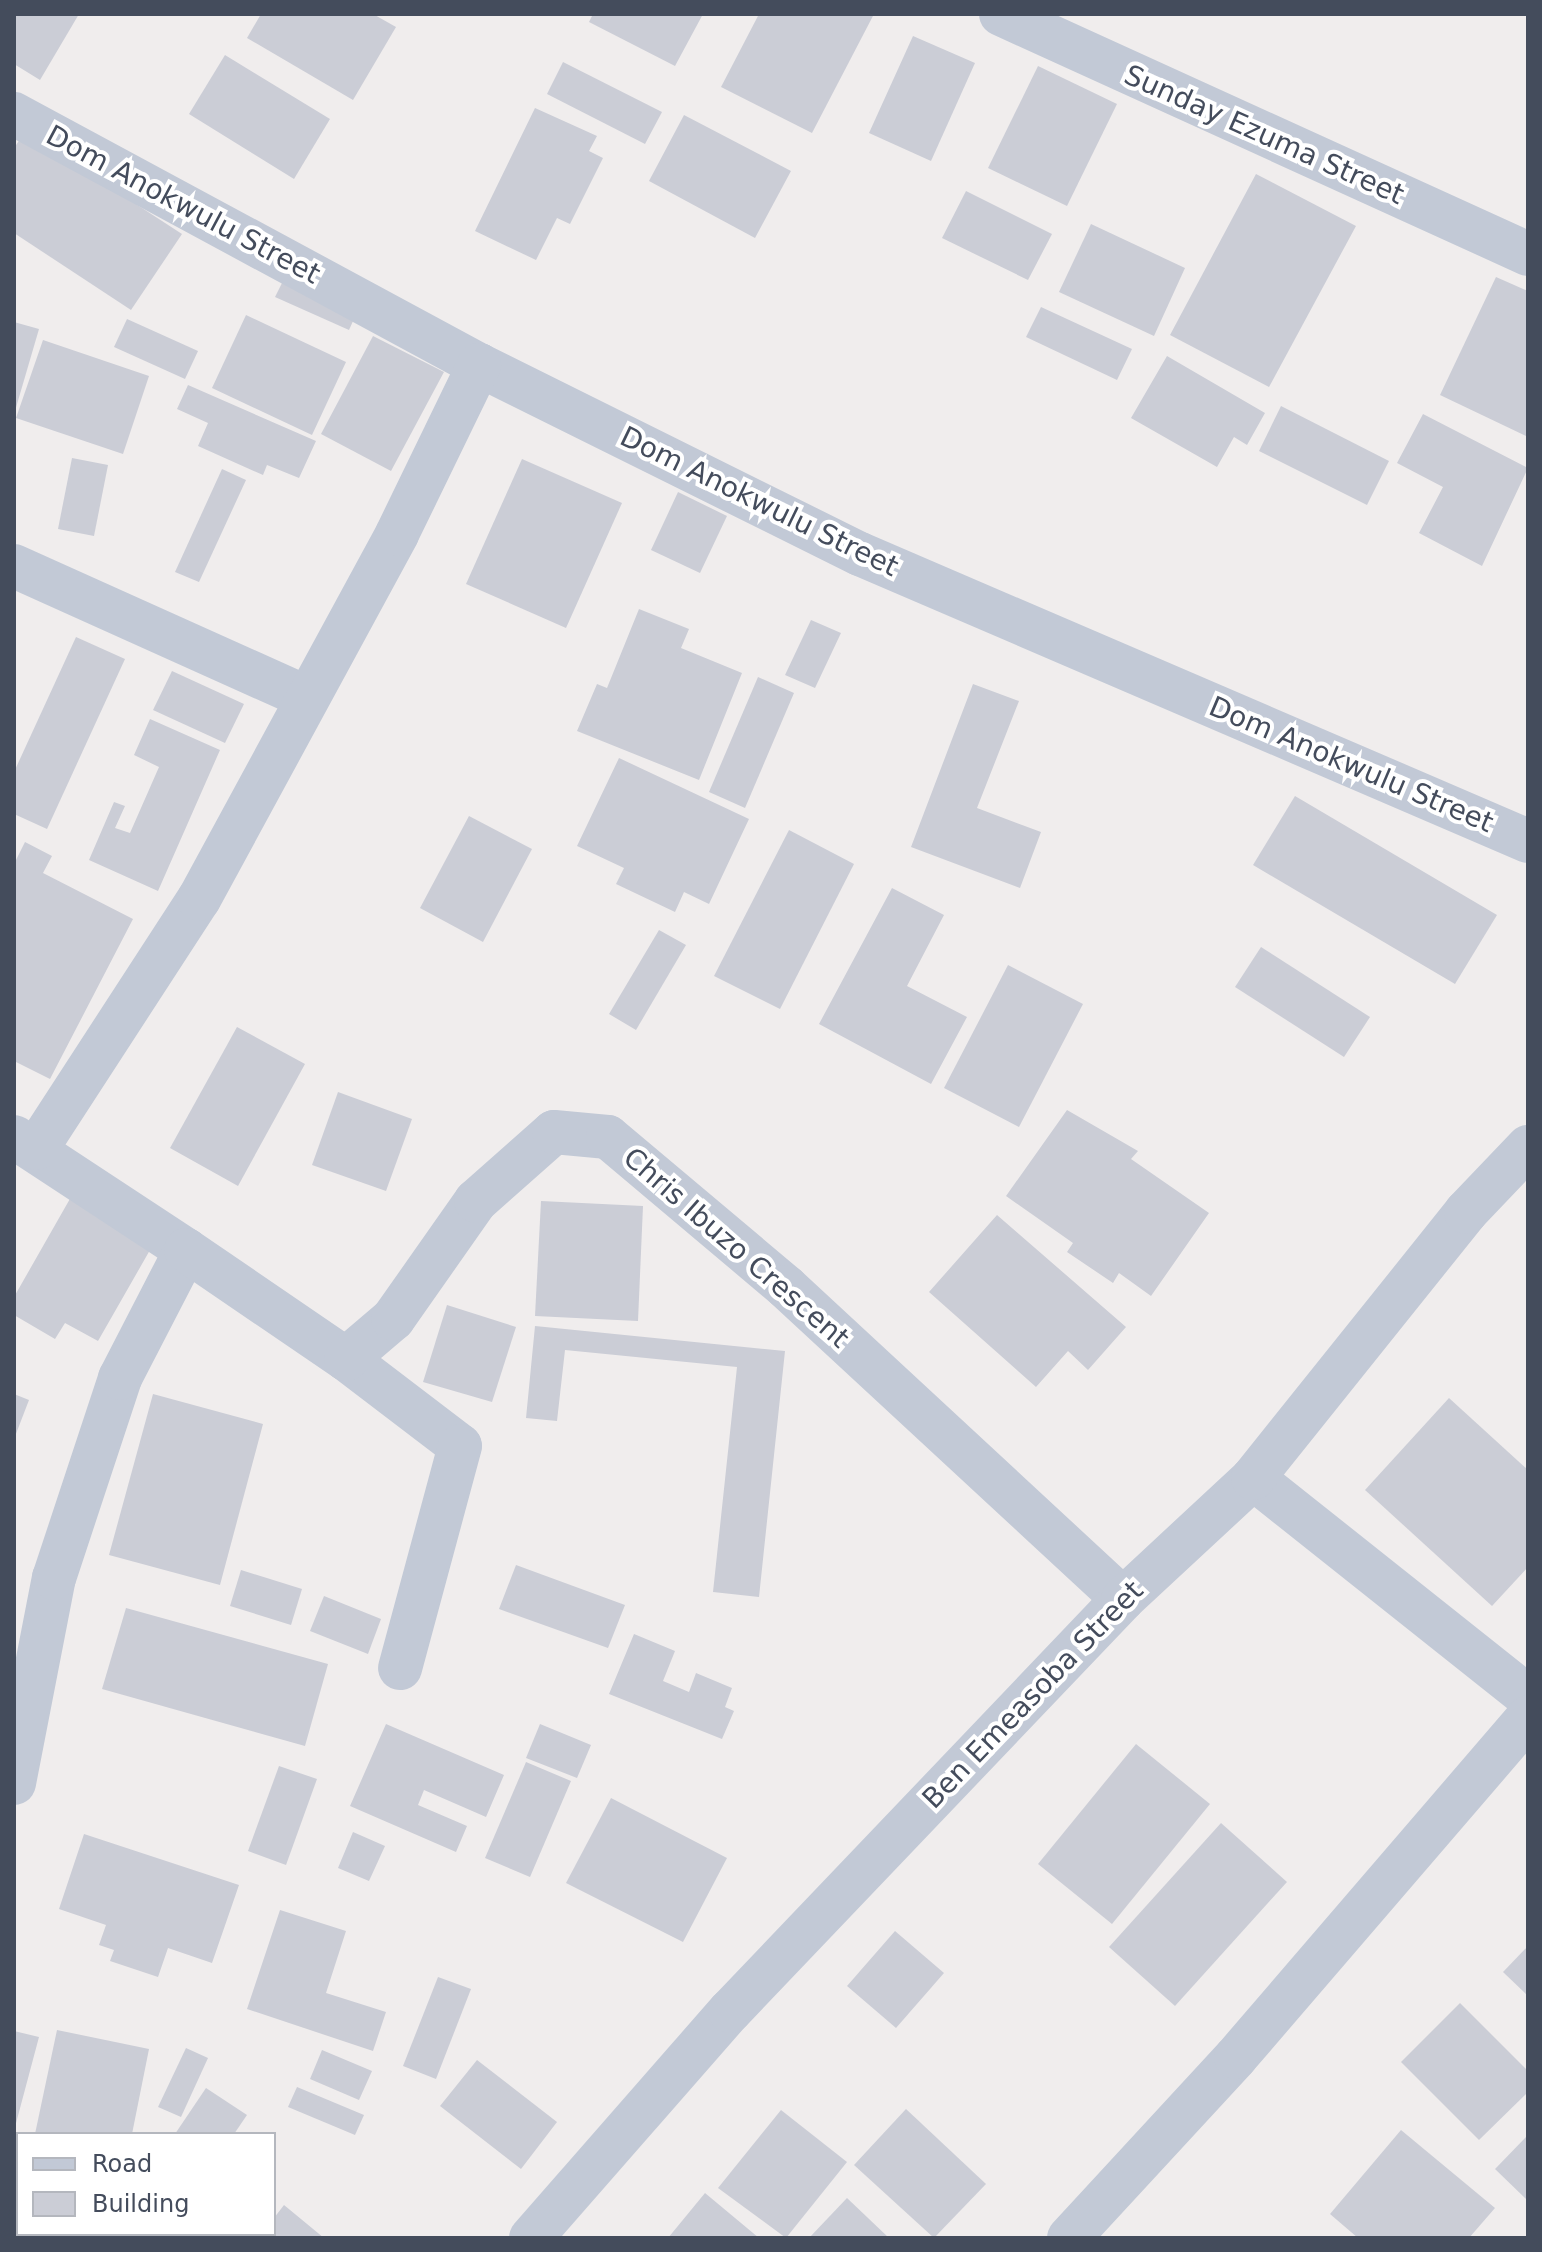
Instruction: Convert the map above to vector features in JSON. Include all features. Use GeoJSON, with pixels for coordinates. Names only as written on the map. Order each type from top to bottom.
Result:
{"type":"FeatureCollection","features":[{"type":"Feature","properties":{"kind":"street","name":"Sunday Ezuma Street"},"geometry":{"type":"LineString","coordinates":[[1001,14],[1528,254]]}},
{"type":"Feature","properties":{"kind":"street","name":"Dom Anokwulu Street"},"geometry":{"type":"LineString","coordinates":[[14,114],[479,365],[860,554],[1528,841]]}},
{"type":"Feature","properties":{"kind":"street"},"geometry":{"type":"LineString","coordinates":[[400,1668],[460,1446],[346,1359],[26,1142],[199,899],[305,697],[397,534],[479,365]]}},
{"type":"Feature","properties":{"kind":"street"},"geometry":{"type":"LineString","coordinates":[[14,566],[305,697]]}},
{"type":"Feature","properties":{"kind":"street","name":"Chris Ibuzo Crescent"},"geometry":{"type":"LineString","coordinates":[[346,1359],[393,1319],[476,1201],[554,1132],[608,1137],[786,1287],[1123,1599]]}},
{"type":"Feature","properties":{"kind":"street","name":"Ben Emeasoba Street"},"geometry":{"type":"LineString","coordinates":[[531,2238],[730,2011],[1123,1599],[1253,1478],[1466,1212],[1528,1147]]}},
{"type":"Feature","properties":{"kind":"street"},"geometry":{"type":"LineString","coordinates":[[14,1783],[54,1578],[120,1378],[186,1250]]}},
{"type":"Feature","properties":{"kind":"street"},"geometry":{"type":"LineString","coordinates":[[1253,1478],[1528,1697]]}},
{"type":"Feature","properties":{"kind":"street"},"geometry":{"type":"LineString","coordinates":[[1069,2238],[1236,2057],[1528,1717]]}},
{"type":"Feature","properties":{"kind":"building"},"geometry":{"type":"Polygon","coordinates":[[[14,14],[79,14],[40,80],[14,64],[14,14]]]}},
{"type":"Feature","properties":{"kind":"building"},"geometry":{"type":"Polygon","coordinates":[[[261,14],[373,14],[396,27],[353,100],[247,38],[261,14]]]}},
{"type":"Feature","properties":{"kind":"building"},"geometry":{"type":"Polygon","coordinates":[[[593,14],[703,14],[675,66],[589,22],[593,14]]]}},
{"type":"Feature","properties":{"kind":"building"},"geometry":{"type":"Polygon","coordinates":[[[759,14],[874,14],[812,133],[721,87],[759,14]]]}},
{"type":"Feature","properties":{"kind":"building"},"geometry":{"type":"Polygon","coordinates":[[[913,36],[975,63],[931,161],[869,133],[913,36]]]}},
{"type":"Feature","properties":{"kind":"building"},"geometry":{"type":"Polygon","coordinates":[[[225,55],[330,119],[294,179],[189,114],[225,55]]]}},
{"type":"Feature","properties":{"kind":"building"},"geometry":{"type":"Polygon","coordinates":[[[563,62],[662,112],[645,144],[547,94],[563,62]]]}},
{"type":"Feature","properties":{"kind":"building"},"geometry":{"type":"Polygon","coordinates":[[[1038,66],[1117,104],[1067,206],[988,168],[1038,66]]]}},
{"type":"Feature","properties":{"kind":"building"},"geometry":{"type":"Polygon","coordinates":[[[535,108],[597,136],[589,151],[603,158],[570,224],[557,218],[536,260],[475,231],[535,108]]]}},
{"type":"Feature","properties":{"kind":"building"},"geometry":{"type":"Polygon","coordinates":[[[684,115],[791,171],[755,238],[649,181],[684,115]]]}},
{"type":"Feature","properties":{"kind":"building"},"geometry":{"type":"Polygon","coordinates":[[[25,132],[182,234],[131,310],[14,233],[14,148],[25,132]]]}},
{"type":"Feature","properties":{"kind":"building"},"geometry":{"type":"Polygon","coordinates":[[[1256,174],[1356,226],[1269,387],[1170,335],[1256,174]]]}},
{"type":"Feature","properties":{"kind":"building"},"geometry":{"type":"Polygon","coordinates":[[[966,191],[1052,234],[1028,280],[942,238],[966,191]]]}},
{"type":"Feature","properties":{"kind":"building"},"geometry":{"type":"Polygon","coordinates":[[[1091,224],[1185,268],[1154,336],[1059,292],[1091,224]]]}},
{"type":"Feature","properties":{"kind":"building"},"geometry":{"type":"Polygon","coordinates":[[[285,277],[358,310],[349,330],[275,297],[285,277]]]}},
{"type":"Feature","properties":{"kind":"building"},"geometry":{"type":"Polygon","coordinates":[[[1496,277],[1528,291],[1528,437],[1440,395],[1496,277]]]}},
{"type":"Feature","properties":{"kind":"building"},"geometry":{"type":"Polygon","coordinates":[[[1041,307],[1132,349],[1117,380],[1026,337],[1041,307]]]}},
{"type":"Feature","properties":{"kind":"building"},"geometry":{"type":"Polygon","coordinates":[[[246,315],[346,362],[312,435],[212,388],[246,315]]]}},
{"type":"Feature","properties":{"kind":"building"},"geometry":{"type":"Polygon","coordinates":[[[127,319],[198,351],[185,379],[114,347],[127,319]]]}},
{"type":"Feature","properties":{"kind":"building"},"geometry":{"type":"Polygon","coordinates":[[[14,322],[39,329],[15,411],[14,411],[14,322]]]}},
{"type":"Feature","properties":{"kind":"building"},"geometry":{"type":"Polygon","coordinates":[[[373,336],[444,372],[391,471],[321,434],[373,336]]]}},
{"type":"Feature","properties":{"kind":"building"},"geometry":{"type":"Polygon","coordinates":[[[43,340],[149,376],[123,454],[16,418],[43,340]]]}},
{"type":"Feature","properties":{"kind":"building"},"geometry":{"type":"Polygon","coordinates":[[[1167,356],[1265,413],[1247,445],[1234,437],[1217,467],[1131,418],[1167,356]]]}},
{"type":"Feature","properties":{"kind":"building"},"geometry":{"type":"Polygon","coordinates":[[[188,385],[316,441],[299,478],[267,465],[263,475],[198,446],[208,423],[177,409],[188,385]]]}},
{"type":"Feature","properties":{"kind":"building"},"geometry":{"type":"Polygon","coordinates":[[[1281,406],[1389,461],[1367,505],[1259,451],[1281,406]]]}},
{"type":"Feature","properties":{"kind":"building"},"geometry":{"type":"Polygon","coordinates":[[[1423,414],[1528,468],[1482,566],[1419,533],[1443,487],[1397,463],[1423,414]]]}},
{"type":"Feature","properties":{"kind":"building"},"geometry":{"type":"Polygon","coordinates":[[[72,458],[108,465],[94,536],[58,529],[72,458]]]}},
{"type":"Feature","properties":{"kind":"building"},"geometry":{"type":"Polygon","coordinates":[[[522,459],[622,503],[566,628],[466,584],[522,459]]]}},
{"type":"Feature","properties":{"kind":"building"},"geometry":{"type":"Polygon","coordinates":[[[222,469],[246,480],[199,582],[175,572],[222,469]]]}},
{"type":"Feature","properties":{"kind":"building"},"geometry":{"type":"Polygon","coordinates":[[[678,492],[727,516],[700,573],[651,550],[678,492]]]}},
{"type":"Feature","properties":{"kind":"building"},"geometry":{"type":"Polygon","coordinates":[[[639,609],[689,629],[681,648],[742,673],[699,780],[577,731],[597,684],[607,688],[639,609]]]}},
{"type":"Feature","properties":{"kind":"building"},"geometry":{"type":"Polygon","coordinates":[[[811,620],[841,633],[815,688],[785,675],[811,620]]]}},
{"type":"Feature","properties":{"kind":"building"},"geometry":{"type":"Polygon","coordinates":[[[76,637],[125,659],[47,829],[14,814],[14,772],[76,637]]]}},
{"type":"Feature","properties":{"kind":"building"},"geometry":{"type":"Polygon","coordinates":[[[172,671],[244,704],[225,743],[153,710],[172,671]]]}},
{"type":"Feature","properties":{"kind":"building"},"geometry":{"type":"Polygon","coordinates":[[[758,677],[794,693],[745,808],[709,792],[758,677]]]}},
{"type":"Feature","properties":{"kind":"building"},"geometry":{"type":"Polygon","coordinates":[[[973,684],[1019,701],[977,808],[1041,832],[1020,888],[911,847],[973,684]]]}},
{"type":"Feature","properties":{"kind":"building"},"geometry":{"type":"Polygon","coordinates":[[[150,719],[220,750],[158,891],[89,860],[114,802],[125,806],[115,828],[130,833],[159,767],[134,755],[150,719]]]}},
{"type":"Feature","properties":{"kind":"building"},"geometry":{"type":"Polygon","coordinates":[[[619,758],[749,819],[709,904],[684,892],[675,912],[616,884],[624,868],[577,846],[619,758]]]}},
{"type":"Feature","properties":{"kind":"building"},"geometry":{"type":"Polygon","coordinates":[[[1295,796],[1497,915],[1455,984],[1253,865],[1295,796]]]}},
{"type":"Feature","properties":{"kind":"building"},"geometry":{"type":"Polygon","coordinates":[[[469,816],[532,849],[483,942],[420,908],[469,816]]]}},
{"type":"Feature","properties":{"kind":"building"},"geometry":{"type":"Polygon","coordinates":[[[789,830],[854,864],[780,1009],[714,976],[789,830]]]}},
{"type":"Feature","properties":{"kind":"building"},"geometry":{"type":"Polygon","coordinates":[[[25,842],[52,856],[43,873],[133,919],[50,1079],[14,1061],[14,864],[25,842]]]}},
{"type":"Feature","properties":{"kind":"building"},"geometry":{"type":"Polygon","coordinates":[[[892,888],[944,915],[907,986],[967,1017],[931,1084],[819,1024],[892,888]]]}},
{"type":"Feature","properties":{"kind":"building"},"geometry":{"type":"Polygon","coordinates":[[[659,930],[686,945],[636,1030],[609,1014],[659,930]]]}},
{"type":"Feature","properties":{"kind":"building"},"geometry":{"type":"Polygon","coordinates":[[[1261,947],[1370,1017],[1344,1057],[1235,987],[1261,947]]]}},
{"type":"Feature","properties":{"kind":"building"},"geometry":{"type":"Polygon","coordinates":[[[1008,965],[1083,1004],[1019,1127],[944,1088],[1008,965]]]}},
{"type":"Feature","properties":{"kind":"building"},"geometry":{"type":"Polygon","coordinates":[[[237,1027],[305,1064],[238,1186],[170,1148],[237,1027]]]}},
{"type":"Feature","properties":{"kind":"building"},"geometry":{"type":"Polygon","coordinates":[[[338,1092],[412,1119],[386,1191],[312,1165],[338,1092]]]}},
{"type":"Feature","properties":{"kind":"building"},"geometry":{"type":"Polygon","coordinates":[[[1067,1110],[1138,1151],[1131,1159],[1209,1213],[1151,1296],[1119,1273],[1113,1283],[1067,1252],[1073,1243],[1006,1196],[1067,1110]]]}},
{"type":"Feature","properties":{"kind":"building"},"geometry":{"type":"Polygon","coordinates":[[[71,1197],[154,1243],[98,1341],[65,1323],[55,1339],[14,1315],[14,1297],[71,1197]]]}},
{"type":"Feature","properties":{"kind":"building"},"geometry":{"type":"Polygon","coordinates":[[[541,1201],[643,1206],[638,1321],[535,1316],[541,1201]]]}},
{"type":"Feature","properties":{"kind":"building"},"geometry":{"type":"Polygon","coordinates":[[[997,1215],[1126,1327],[1088,1370],[1068,1351],[1036,1387],[929,1292],[997,1215]]]}},
{"type":"Feature","properties":{"kind":"building"},"geometry":{"type":"Polygon","coordinates":[[[447,1305],[516,1327],[492,1402],[423,1382],[447,1305]]]}},
{"type":"Feature","properties":{"kind":"building"},"geometry":{"type":"Polygon","coordinates":[[[535,1326],[785,1351],[759,1597],[713,1592],[737,1367],[565,1350],[557,1421],[526,1418],[535,1326]]]}},
{"type":"Feature","properties":{"kind":"building"},"geometry":{"type":"Polygon","coordinates":[[[14,1394],[29,1400],[14,1439],[14,1394]]]}},
{"type":"Feature","properties":{"kind":"building"},"geometry":{"type":"Polygon","coordinates":[[[153,1394],[263,1424],[220,1585],[109,1555],[153,1394]]]}},
{"type":"Feature","properties":{"kind":"building"},"geometry":{"type":"Polygon","coordinates":[[[1449,1398],[1528,1470],[1528,1567],[1492,1606],[1365,1490],[1449,1398]]]}},
{"type":"Feature","properties":{"kind":"building"},"geometry":{"type":"Polygon","coordinates":[[[516,1565],[625,1605],[608,1648],[499,1609],[516,1565]]]}},
{"type":"Feature","properties":{"kind":"building"},"geometry":{"type":"Polygon","coordinates":[[[241,1570],[302,1589],[291,1625],[230,1606],[241,1570]]]}},
{"type":"Feature","properties":{"kind":"building"},"geometry":{"type":"Polygon","coordinates":[[[324,1596],[381,1619],[368,1654],[310,1631],[324,1596]]]}},
{"type":"Feature","properties":{"kind":"building"},"geometry":{"type":"Polygon","coordinates":[[[126,1608],[328,1664],[305,1746],[102,1689],[126,1608]]]}},
{"type":"Feature","properties":{"kind":"building"},"geometry":{"type":"Polygon","coordinates":[[[634,1634],[675,1651],[663,1681],[689,1692],[696,1673],[732,1688],[725,1707],[734,1711],[722,1739],[609,1694],[634,1634]]]}},
{"type":"Feature","properties":{"kind":"building"},"geometry":{"type":"Polygon","coordinates":[[[386,1724],[504,1775],[486,1817],[424,1790],[418,1805],[467,1826],[456,1852],[350,1806],[386,1724]]]}},
{"type":"Feature","properties":{"kind":"building"},"geometry":{"type":"Polygon","coordinates":[[[540,1724],[591,1745],[577,1778],[526,1758],[540,1724]]]}},
{"type":"Feature","properties":{"kind":"building"},"geometry":{"type":"Polygon","coordinates":[[[1136,1744],[1210,1804],[1112,1924],[1038,1864],[1136,1744]]]}},
{"type":"Feature","properties":{"kind":"building"},"geometry":{"type":"Polygon","coordinates":[[[526,1762],[571,1781],[530,1877],[485,1858],[526,1762]]]}},
{"type":"Feature","properties":{"kind":"building"},"geometry":{"type":"Polygon","coordinates":[[[279,1766],[317,1779],[286,1865],[248,1851],[279,1766]]]}},
{"type":"Feature","properties":{"kind":"building"},"geometry":{"type":"Polygon","coordinates":[[[611,1798],[727,1858],[683,1942],[566,1883],[611,1798]]]}},
{"type":"Feature","properties":{"kind":"building"},"geometry":{"type":"Polygon","coordinates":[[[1221,1823],[1287,1882],[1175,2006],[1109,1947],[1221,1823]]]}},
{"type":"Feature","properties":{"kind":"building"},"geometry":{"type":"Polygon","coordinates":[[[353,1832],[385,1846],[369,1881],[338,1868],[353,1832]]]}},
{"type":"Feature","properties":{"kind":"building"},"geometry":{"type":"Polygon","coordinates":[[[84,1834],[239,1885],[212,1963],[168,1948],[158,1977],[110,1961],[114,1950],[99,1945],[106,1925],[59,1909],[84,1834]]]}},
{"type":"Feature","properties":{"kind":"building"},"geometry":{"type":"Polygon","coordinates":[[[280,1910],[346,1931],[326,1993],[386,2012],[373,2051],[247,2009],[280,1910]]]}},
{"type":"Feature","properties":{"kind":"building"},"geometry":{"type":"Polygon","coordinates":[[[895,1931],[944,1973],[896,2028],[847,1986],[895,1931]]]}},
{"type":"Feature","properties":{"kind":"building"},"geometry":{"type":"Polygon","coordinates":[[[1528,1946],[1528,1996],[1503,1972],[1528,1946]]]}},
{"type":"Feature","properties":{"kind":"building"},"geometry":{"type":"Polygon","coordinates":[[[438,1977],[471,1989],[436,2079],[403,2066],[438,1977]]]}},
{"type":"Feature","properties":{"kind":"building"},"geometry":{"type":"Polygon","coordinates":[[[1460,2003],[1528,2071],[1528,2092],[1479,2140],[1401,2062],[1460,2003]]]}},
{"type":"Feature","properties":{"kind":"building"},"geometry":{"type":"Polygon","coordinates":[[[57,2030],[149,2049],[132,2132],[35,2132],[57,2030]]]}},
{"type":"Feature","properties":{"kind":"building"},"geometry":{"type":"Polygon","coordinates":[[[14,2031],[39,2037],[15,2127],[14,2126],[14,2031]]]}},
{"type":"Feature","properties":{"kind":"building"},"geometry":{"type":"Polygon","coordinates":[[[186,2048],[208,2058],[181,2117],[158,2107],[186,2048]]]}},
{"type":"Feature","properties":{"kind":"building"},"geometry":{"type":"Polygon","coordinates":[[[322,2050],[372,2071],[359,2100],[310,2079],[322,2050]]]}},
{"type":"Feature","properties":{"kind":"building"},"geometry":{"type":"Polygon","coordinates":[[[477,2060],[557,2122],[521,2169],[440,2106],[477,2060]]]}},
{"type":"Feature","properties":{"kind":"building"},"geometry":{"type":"Polygon","coordinates":[[[297,2087],[364,2115],[355,2135],[288,2107],[297,2087]]]}},
{"type":"Feature","properties":{"kind":"building"},"geometry":{"type":"Polygon","coordinates":[[[206,2088],[247,2115],[235,2132],[176,2132],[206,2088]]]}},
{"type":"Feature","properties":{"kind":"building"},"geometry":{"type":"Polygon","coordinates":[[[906,2109],[986,2184],[934,2238],[854,2165],[906,2109]]]}},
{"type":"Feature","properties":{"kind":"building"},"geometry":{"type":"Polygon","coordinates":[[[781,2110],[847,2162],[786,2238],[718,2188],[781,2110]]]}},
{"type":"Feature","properties":{"kind":"building"},"geometry":{"type":"Polygon","coordinates":[[[1401,2130],[1495,2208],[1469,2238],[1358,2238],[1330,2214],[1401,2130]]]}},
{"type":"Feature","properties":{"kind":"building"},"geometry":{"type":"Polygon","coordinates":[[[1528,2135],[1528,2201],[1495,2169],[1528,2135]]]}},
{"type":"Feature","properties":{"kind":"building"},"geometry":{"type":"Polygon","coordinates":[[[705,2193],[759,2238],[668,2238],[705,2193]]]}},
{"type":"Feature","properties":{"kind":"building"},"geometry":{"type":"Polygon","coordinates":[[[847,2198],[889,2238],[809,2238],[847,2198]]]}},
{"type":"Feature","properties":{"kind":"building"},"geometry":{"type":"Polygon","coordinates":[[[284,2205],[324,2238],[258,2238],[276,2236],[276,2215],[284,2205]]]}}]}
